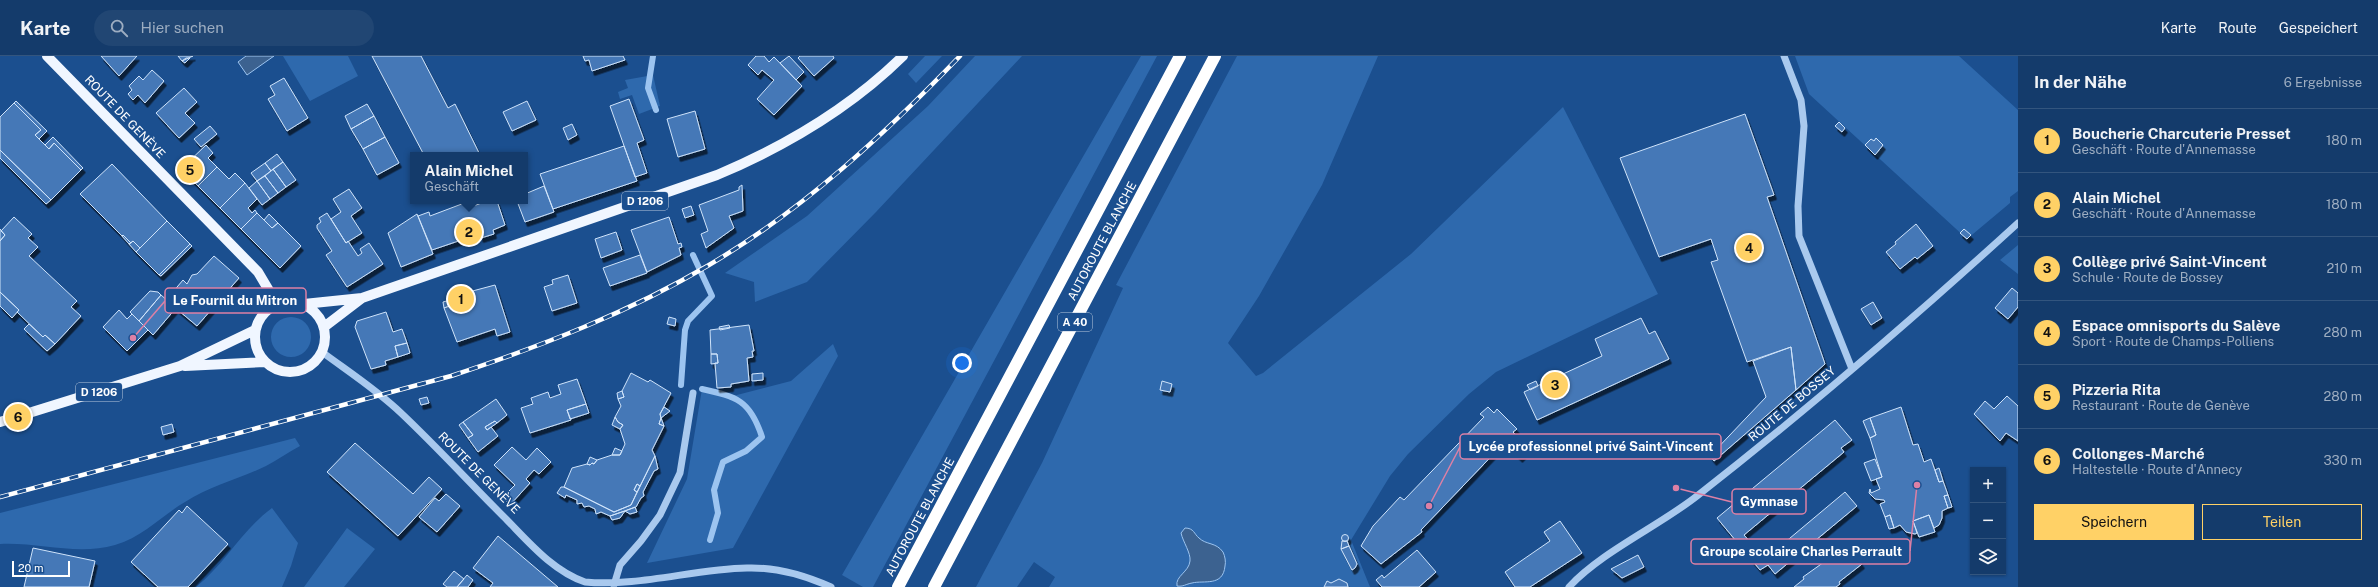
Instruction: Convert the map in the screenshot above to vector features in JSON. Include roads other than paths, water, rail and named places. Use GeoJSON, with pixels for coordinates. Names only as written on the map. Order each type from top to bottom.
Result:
{"type":"FeatureCollection","features":[{"type":"Feature","properties":{"kind":"highway","name":"AUTOROUTE BLANCHE"},"geometry":{"type":"LineString","coordinates":[[898,587],[1180,56]]}},
{"type":"Feature","properties":{"kind":"highway","name":"AUTOROUTE BLANCHE"},"geometry":{"type":"LineString","coordinates":[[934,587],[992,481],[1216,56]]}},
{"type":"Feature","properties":{"kind":"main road","name":"ROUTE DE GENÈVE"},"geometry":{"type":"LineString","coordinates":[[47,56],[258,272],[277,304]]}},
{"type":"Feature","properties":{"kind":"main road","name":"D 1206"},"geometry":{"type":"LineString","coordinates":[[304,304],[362,298],[668,193],[745,163],[791,140],[832,114],[867,88],[903,56]]}},
{"type":"Feature","properties":{"kind":"main road","name":"D 1206"},"geometry":{"type":"LineString","coordinates":[[324,327],[362,298]]}},
{"type":"Feature","properties":{"kind":"main road"},"geometry":{"type":"LineString","coordinates":[[290,302],[304,304],[317,313],[324,327],[326,340],[322,352],[310,366],[296,372],[277,370],[265,362],[256,347],[255,330],[263,314],[277,304],[290,302]]}},
{"type":"Feature","properties":{"kind":"main road","name":"D 1206"},"geometry":{"type":"LineString","coordinates":[[0,422],[180,366],[255,330]]}},
{"type":"Feature","properties":{"kind":"main road","name":"D 1206"},"geometry":{"type":"LineString","coordinates":[[180,366],[265,362]]}},
{"type":"Feature","properties":{"kind":"street"},"geometry":{"type":"LineString","coordinates":[[1784,56],[1801,100],[1804,126],[1803,158],[1798,206],[1800,236],[1852,369]]}},
{"type":"Feature","properties":{"kind":"street","name":"ROUTE DE BOSSEY"},"geometry":{"type":"LineString","coordinates":[[1569,587],[1592,566],[1697,496],[1852,369],[2018,223]]}},
{"type":"Feature","properties":{"kind":"street","name":"ROUTE DE GENÈVE"},"geometry":{"type":"LineString","coordinates":[[322,352],[401,412],[541,553],[568,574],[595,586],[629,586],[734,569],[758,568],[796,573],[831,587]]}},
{"type":"Feature","properties":{"kind":"street"},"geometry":{"type":"LineString","coordinates":[[614,585],[620,565],[641,542],[660,515],[680,474],[693,393]]}},
{"type":"Feature","properties":{"kind":"waterway"},"geometry":{"type":"LineString","coordinates":[[653,56],[648,88],[656,110]]}},
{"type":"Feature","properties":{"kind":"waterway"},"geometry":{"type":"LineString","coordinates":[[681,385],[685,330],[688,321],[712,296],[693,255]]}},
{"type":"Feature","properties":{"kind":"waterway"},"geometry":{"type":"LineString","coordinates":[[702,389],[724,395],[741,402],[752,415],[762,437],[746,451],[723,462],[714,490],[718,513],[710,540]]}},
{"type":"Feature","properties":{"kind":"railway"},"geometry":{"type":"LineString","coordinates":[[0,497],[451,376],[518,353],[616,313],[709,265],[778,220],[842,169],[872,142],[960,56]]}},
{"type":"Feature","properties":{"kind":"place","name":"Pizzeria Rita"},"geometry":{"type":"Point","coordinates":[190,170]}},
{"type":"Feature","properties":{"kind":"place","name":"Alain Michel"},"geometry":{"type":"Point","coordinates":[469,232]}},
{"type":"Feature","properties":{"kind":"place","name":"Espace omnisports du Salève"},"geometry":{"type":"Point","coordinates":[1749,248]}},
{"type":"Feature","properties":{"kind":"place","name":"Boucherie Charcuterie Presset"},"geometry":{"type":"Point","coordinates":[461,299]}},
{"type":"Feature","properties":{"kind":"place","name":"Le Fournil du Mitron"},"geometry":{"type":"Point","coordinates":[133,338]}},
{"type":"Feature","properties":{"kind":"place","name":"Collège privé Saint-Vincent"},"geometry":{"type":"Point","coordinates":[1555,385]}},
{"type":"Feature","properties":{"kind":"place","name":"Collonges-Marché"},"geometry":{"type":"Point","coordinates":[18,417]}},
{"type":"Feature","properties":{"kind":"place","name":"Groupe scolaire Charles Perrault"},"geometry":{"type":"Point","coordinates":[1917,485]}},
{"type":"Feature","properties":{"kind":"place","name":"Gymnase"},"geometry":{"type":"Point","coordinates":[1676,488]}},
{"type":"Feature","properties":{"kind":"place","name":"Lycée professionnel privé Saint-Vincent"},"geometry":{"type":"Point","coordinates":[1429,506]}}]}
